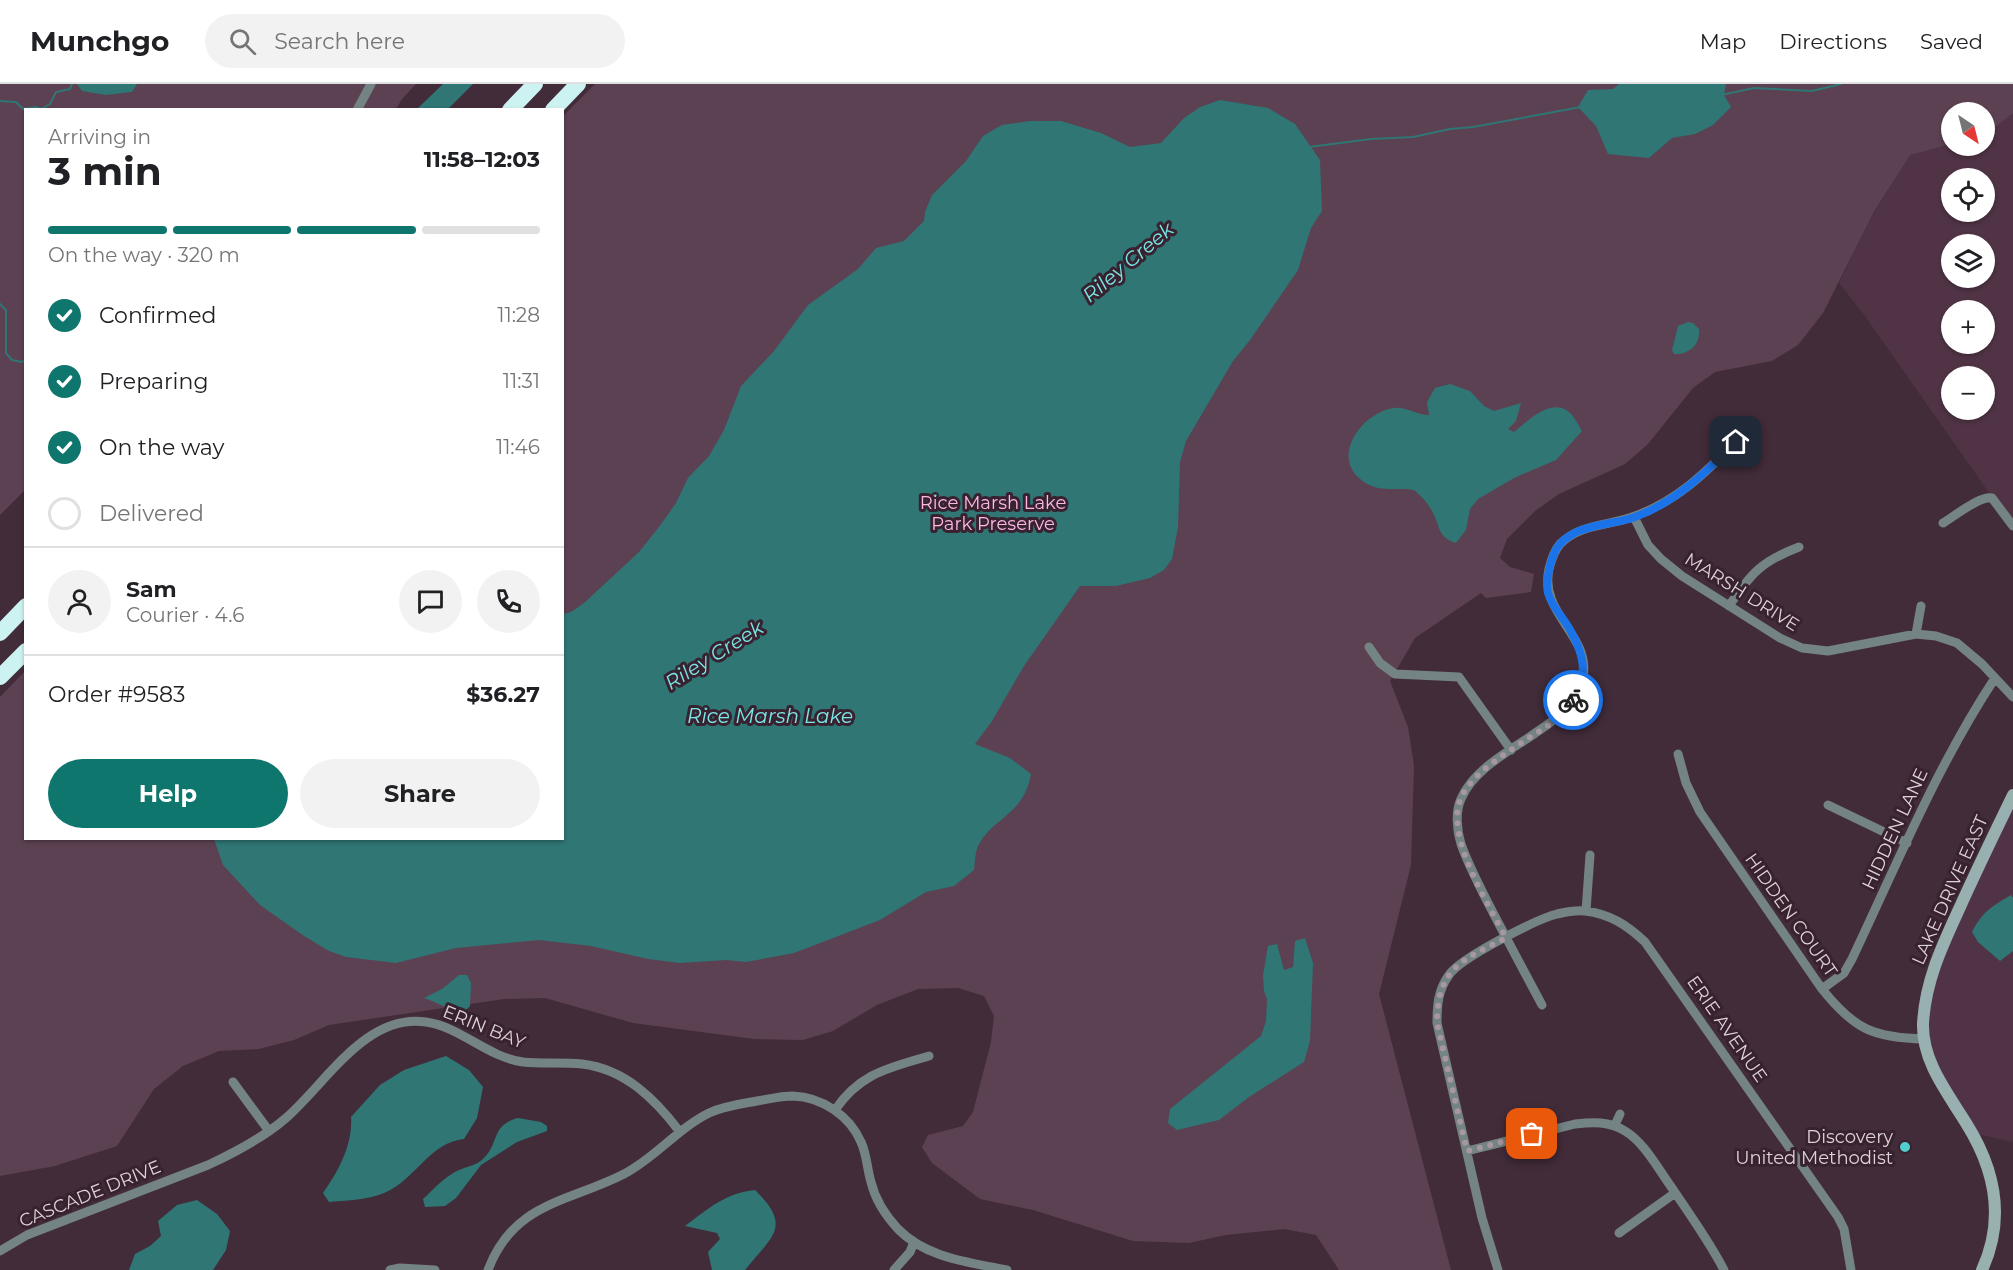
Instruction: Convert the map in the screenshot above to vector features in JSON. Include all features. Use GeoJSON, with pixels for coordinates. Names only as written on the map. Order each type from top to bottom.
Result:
{"type":"FeatureCollection","features":[{"type":"Feature","properties":{"kind":"highway"},"geometry":{"type":"LineString","coordinates":[[512,108],[535,84]]}},
{"type":"Feature","properties":{"kind":"highway"},"geometry":{"type":"LineString","coordinates":[[555,108],[578,84]]}},
{"type":"Feature","properties":{"kind":"highway"},"geometry":{"type":"LineString","coordinates":[[0,633],[24,608]]}},
{"type":"Feature","properties":{"kind":"highway"},"geometry":{"type":"LineString","coordinates":[[0,677],[24,653]]}},
{"type":"Feature","properties":{"kind":"street"},"geometry":{"type":"LineString","coordinates":[[358,108],[371,84]]}},
{"type":"Feature","properties":{"kind":"street"},"geometry":{"type":"LineString","coordinates":[[1542,1005],[1506,938],[1460,842],[1457,820],[1460,800],[1476,777],[1564,713],[1578,692],[1584,666],[1581,653],[1569,628],[1552,605],[1548,592],[1548,574],[1559,545],[1576,532],[1634,517],[1670,500],[1697,480],[1736,442]]}},
{"type":"Feature","properties":{"kind":"street"},"geometry":{"type":"LineString","coordinates":[[1942,523],[1980,499],[1988,497],[1992,498],[2013,526]]}},
{"type":"Feature","properties":{"kind":"street","name":"MARSH DRIVE"},"geometry":{"type":"LineString","coordinates":[[1634,517],[1648,545],[1661,560],[1780,638],[1802,648],[1828,651],[1916,634],[1936,636],[1957,643],[1982,663],[2013,697]]}},
{"type":"Feature","properties":{"kind":"street"},"geometry":{"type":"LineString","coordinates":[[1729,606],[1765,562],[1799,547]]}},
{"type":"Feature","properties":{"kind":"street"},"geometry":{"type":"LineString","coordinates":[[1916,634],[1921,606]]}},
{"type":"Feature","properties":{"kind":"street"},"geometry":{"type":"LineString","coordinates":[[1369,647],[1380,663],[1395,674],[1459,677],[1511,750]]}},
{"type":"Feature","properties":{"kind":"street","name":"HIDDEN LANE"},"geometry":{"type":"LineString","coordinates":[[1822,989],[1844,973],[1852,959],[1948,754],[1995,678]]}},
{"type":"Feature","properties":{"kind":"street","name":"HIDDEN COURT"},"geometry":{"type":"LineString","coordinates":[[1678,754],[1686,783],[1700,812],[1841,1013],[1860,1026],[1887,1036],[1925,1040]]}},
{"type":"Feature","properties":{"kind":"street","name":"LAKE DRIVE EAST"},"geometry":{"type":"LineString","coordinates":[[1982,1270],[1989,1254],[1996,1218],[1995,1197],[1987,1161],[1967,1124],[1943,1088],[1926,1050],[1923,1024],[1927,988],[1938,953],[2013,795]]}},
{"type":"Feature","properties":{"kind":"street"},"geometry":{"type":"LineString","coordinates":[[1828,805],[1907,843]]}},
{"type":"Feature","properties":{"kind":"street"},"geometry":{"type":"LineString","coordinates":[[1586,911],[1590,855]]}},
{"type":"Feature","properties":{"kind":"street","name":"ERIE AVENUE"},"geometry":{"type":"LineString","coordinates":[[1498,1270],[1482,1218],[1437,1023],[1440,991],[1449,973],[1464,960],[1555,914],[1586,911],[1608,916],[1627,925],[1645,942],[1838,1217],[1844,1229],[1851,1270]]}},
{"type":"Feature","properties":{"kind":"street","name":"ERIN BAY"},"geometry":{"type":"LineString","coordinates":[[194,1171],[235,1152],[269,1131],[308,1098],[368,1036],[380,1028],[411,1021],[440,1025],[488,1050],[520,1061],[584,1064],[602,1068],[627,1080],[650,1096],[680,1132]]}},
{"type":"Feature","properties":{"kind":"street"},"geometry":{"type":"LineString","coordinates":[[835,1110],[850,1091],[873,1074],[929,1056]]}},
{"type":"Feature","properties":{"kind":"street"},"geometry":{"type":"LineString","coordinates":[[233,1082],[269,1131]]}},
{"type":"Feature","properties":{"kind":"street"},"geometry":{"type":"LineString","coordinates":[[488,1270],[500,1245],[524,1219],[554,1203],[626,1173],[709,1113],[725,1107],[794,1096],[809,1099],[835,1110],[857,1134],[865,1153],[871,1185],[888,1217],[914,1242],[956,1260],[1007,1270]]}},
{"type":"Feature","properties":{"kind":"street"},"geometry":{"type":"LineString","coordinates":[[1615,1125],[1620,1114]]}},
{"type":"Feature","properties":{"kind":"street"},"geometry":{"type":"LineString","coordinates":[[1467,1151],[1575,1124],[1592,1122],[1615,1125],[1638,1142],[1712,1247],[1724,1270]]}},
{"type":"Feature","properties":{"kind":"street","name":"CASCADE DRIVE"},"geometry":{"type":"LineString","coordinates":[[0,1251],[27,1235],[194,1171]]}},
{"type":"Feature","properties":{"kind":"street"},"geometry":{"type":"LineString","coordinates":[[1619,1233],[1675,1193]]}},
{"type":"Feature","properties":{"kind":"street"},"geometry":{"type":"LineString","coordinates":[[894,1270],[910,1252],[914,1242]]}},
{"type":"Feature","properties":{"kind":"street"},"geometry":{"type":"LineString","coordinates":[[390,1270],[420,1268],[435,1270]]}},
{"type":"Feature","properties":{"kind":"shaded area"},"geometry":{"type":"Polygon","coordinates":[[[2013,113],[2013,527],[1865,316],[1839,283],[1869,222],[1910,154],[1941,146],[1941,156],[1995,156],[1995,126],[2013,113]]]}},
{"type":"Feature","properties":{"kind":"shaded area"},"geometry":{"type":"Polygon","coordinates":[[[2013,796],[2013,1142],[1972,1133],[1940,1082],[1924,1030],[1927,991],[2013,796]]]}},
{"type":"Feature","properties":{"kind":"green space"},"geometry":{"type":"Polygon","coordinates":[[[0,84],[416,84],[397,108],[24,108],[24,491],[0,515],[0,84]]]}},
{"type":"Feature","properties":{"kind":"green space","name":"Rice Marsh Lake Park Preserve"},"geometry":{"type":"Polygon","coordinates":[[[595,84],[2013,84],[2013,113],[1995,127],[1995,102],[1941,102],[1941,147],[1910,155],[1874,212],[1823,313],[1798,345],[1772,361],[1715,372],[1693,388],[1648,444],[1625,464],[1559,494],[1535,511],[1507,539],[1500,558],[1510,567],[1534,574],[1531,592],[1486,598],[1481,593],[1415,638],[1390,681],[1408,727],[1414,765],[1411,865],[1379,994],[1451,1270],[1339,1270],[1316,1235],[1284,1229],[1226,1235],[1189,1243],[1133,1241],[1033,1210],[980,1199],[932,1163],[922,1147],[928,1135],[963,1126],[973,1112],[991,1042],[994,1016],[984,996],[958,988],[918,989],[877,1005],[833,1031],[803,1040],[754,1039],[633,1023],[545,998],[504,999],[329,1025],[294,1040],[259,1049],[219,1051],[183,1066],[154,1089],[117,1146],[55,1166],[0,1176],[0,697],[24,672],[24,840],[564,840],[564,115],[595,84]]]}},
{"type":"Feature","properties":{"kind":"water"},"geometry":{"type":"Polygon","coordinates":[[[77,84],[137,84],[132,92],[106,95],[82,91],[77,84]]]}},
{"type":"Feature","properties":{"kind":"water"},"geometry":{"type":"Polygon","coordinates":[[[443,84],[473,84],[449,108],[418,108],[443,84]]]}},
{"type":"Feature","properties":{"kind":"water"},"geometry":{"type":"Polygon","coordinates":[[[1619,84],[1726,84],[1724,95],[1731,107],[1713,125],[1695,134],[1672,138],[1649,158],[1608,154],[1596,126],[1578,107],[1588,90],[1613,89],[1619,84]]]}},
{"type":"Feature","properties":{"kind":"water","name":"Rice Marsh Lake"},"geometry":{"type":"Polygon","coordinates":[[[1220,100],[1268,108],[1295,124],[1320,160],[1322,211],[1311,228],[1298,270],[1233,361],[1186,441],[1180,462],[1178,527],[1172,559],[1164,570],[1150,578],[1116,586],[1080,586],[1024,666],[992,721],[975,744],[1010,758],[1031,774],[1022,798],[984,836],[978,846],[974,870],[954,886],[926,892],[880,920],[794,953],[746,962],[726,960],[680,963],[648,959],[591,946],[539,940],[456,948],[396,963],[346,957],[329,951],[260,905],[223,865],[214,840],[564,840],[564,614],[584,603],[639,552],[659,527],[676,503],[688,478],[709,456],[724,430],[741,386],[774,351],[808,305],[858,269],[876,248],[904,241],[924,221],[932,195],[966,161],[983,136],[1002,125],[1030,121],[1061,121],[1101,133],[1130,147],[1161,143],[1184,118],[1200,107],[1220,100]]]}},
{"type":"Feature","properties":{"kind":"water"},"geometry":{"type":"Polygon","coordinates":[[[1688,322],[1693,323],[1699,329],[1696,344],[1685,353],[1674,354],[1672,350],[1678,326],[1688,322]]]}},
{"type":"Feature","properties":{"kind":"water"},"geometry":{"type":"Polygon","coordinates":[[[1450,384],[1470,391],[1484,406],[1494,411],[1521,403],[1516,421],[1508,429],[1514,432],[1533,416],[1549,408],[1557,407],[1565,409],[1572,415],[1582,431],[1556,460],[1514,478],[1478,499],[1470,509],[1466,530],[1456,543],[1443,535],[1429,507],[1414,490],[1382,489],[1370,485],[1354,472],[1349,462],[1349,450],[1353,439],[1370,419],[1393,408],[1429,415],[1427,402],[1435,388],[1450,384]]]}},
{"type":"Feature","properties":{"kind":"water"},"geometry":{"type":"Polygon","coordinates":[[[2011,895],[2013,898],[2013,951],[2000,961],[1978,942],[1972,932],[1988,910],[2011,895]]]}},
{"type":"Feature","properties":{"kind":"water"},"geometry":{"type":"Polygon","coordinates":[[[1305,938],[1313,963],[1310,1041],[1304,1062],[1249,1097],[1219,1120],[1177,1130],[1168,1123],[1170,1109],[1261,1036],[1266,1021],[1267,999],[1263,975],[1268,946],[1277,944],[1284,970],[1293,967],[1295,941],[1305,938]]]}},
{"type":"Feature","properties":{"kind":"water"},"geometry":{"type":"Polygon","coordinates":[[[459,975],[467,975],[471,983],[470,1006],[463,1013],[424,998],[442,989],[459,975]]]}},
{"type":"Feature","properties":{"kind":"water"},"geometry":{"type":"Polygon","coordinates":[[[446,1056],[469,1070],[483,1087],[477,1118],[464,1139],[453,1141],[434,1152],[401,1183],[385,1193],[361,1199],[329,1202],[323,1193],[347,1148],[351,1117],[380,1085],[404,1070],[446,1056]]]}},
{"type":"Feature","properties":{"kind":"water"},"geometry":{"type":"Polygon","coordinates":[[[518,1118],[541,1122],[547,1126],[547,1131],[517,1142],[481,1165],[456,1198],[445,1206],[425,1207],[423,1199],[449,1176],[481,1161],[489,1153],[503,1125],[518,1118]]]}},
{"type":"Feature","properties":{"kind":"water"},"geometry":{"type":"Polygon","coordinates":[[[755,1190],[767,1203],[776,1223],[770,1240],[745,1270],[712,1270],[708,1252],[720,1239],[717,1233],[685,1226],[726,1198],[755,1190]]]}},
{"type":"Feature","properties":{"kind":"water"},"geometry":{"type":"Polygon","coordinates":[[[197,1200],[217,1214],[230,1231],[226,1250],[213,1270],[129,1270],[135,1254],[150,1246],[161,1236],[158,1221],[177,1205],[197,1200]]]}},
{"type":"Feature","properties":{"kind":"waterway","name":"Riley Creek"},"geometry":{"type":"LineString","coordinates":[[43,108],[50,104],[56,92],[70,89],[72,84]]}},
{"type":"Feature","properties":{"kind":"waterway","name":"Riley Creek"},"geometry":{"type":"LineString","coordinates":[[1721,95],[1754,88],[1812,91],[1841,84]]}},
{"type":"Feature","properties":{"kind":"waterway","name":"Riley Creek"},"geometry":{"type":"LineString","coordinates":[[0,101],[16,102],[24,109]]}},
{"type":"Feature","properties":{"kind":"waterway","name":"Riley Creek"},"geometry":{"type":"LineString","coordinates":[[1309,147],[1371,139],[1413,137],[1581,107]]}},
{"type":"Feature","properties":{"kind":"waterway","name":"Riley Creek"},"geometry":{"type":"LineString","coordinates":[[30,108],[38,108]]}},
{"type":"Feature","properties":{"kind":"waterway","name":"Riley Creek"},"geometry":{"type":"LineString","coordinates":[[0,304],[6,310],[6,353],[12,360],[24,360]]}},
{"type":"Feature","properties":{"kind":"way so far"},"geometry":{"type":"LineString","coordinates":[[1532,1134],[1467,1151],[1437,1023],[1437,1006],[1440,991],[1449,973],[1464,960],[1506,938],[1473,874],[1460,842],[1457,820],[1460,800],[1476,777],[1500,757],[1564,713],[1573,700]]}},
{"type":"Feature","properties":{"kind":"place","name":"Discovery United Methodist"},"geometry":{"type":"Point","coordinates":[1905,1147]}},
{"type":"Feature","properties":{"kind":"route"},"geometry":{"type":"LineString","coordinates":[[1573,700],[1582,679],[1584,666],[1581,653],[1569,628],[1552,605],[1547,589],[1552,559],[1559,545],[1576,532],[1634,517],[1670,500],[1697,480],[1736,442]]}}]}
